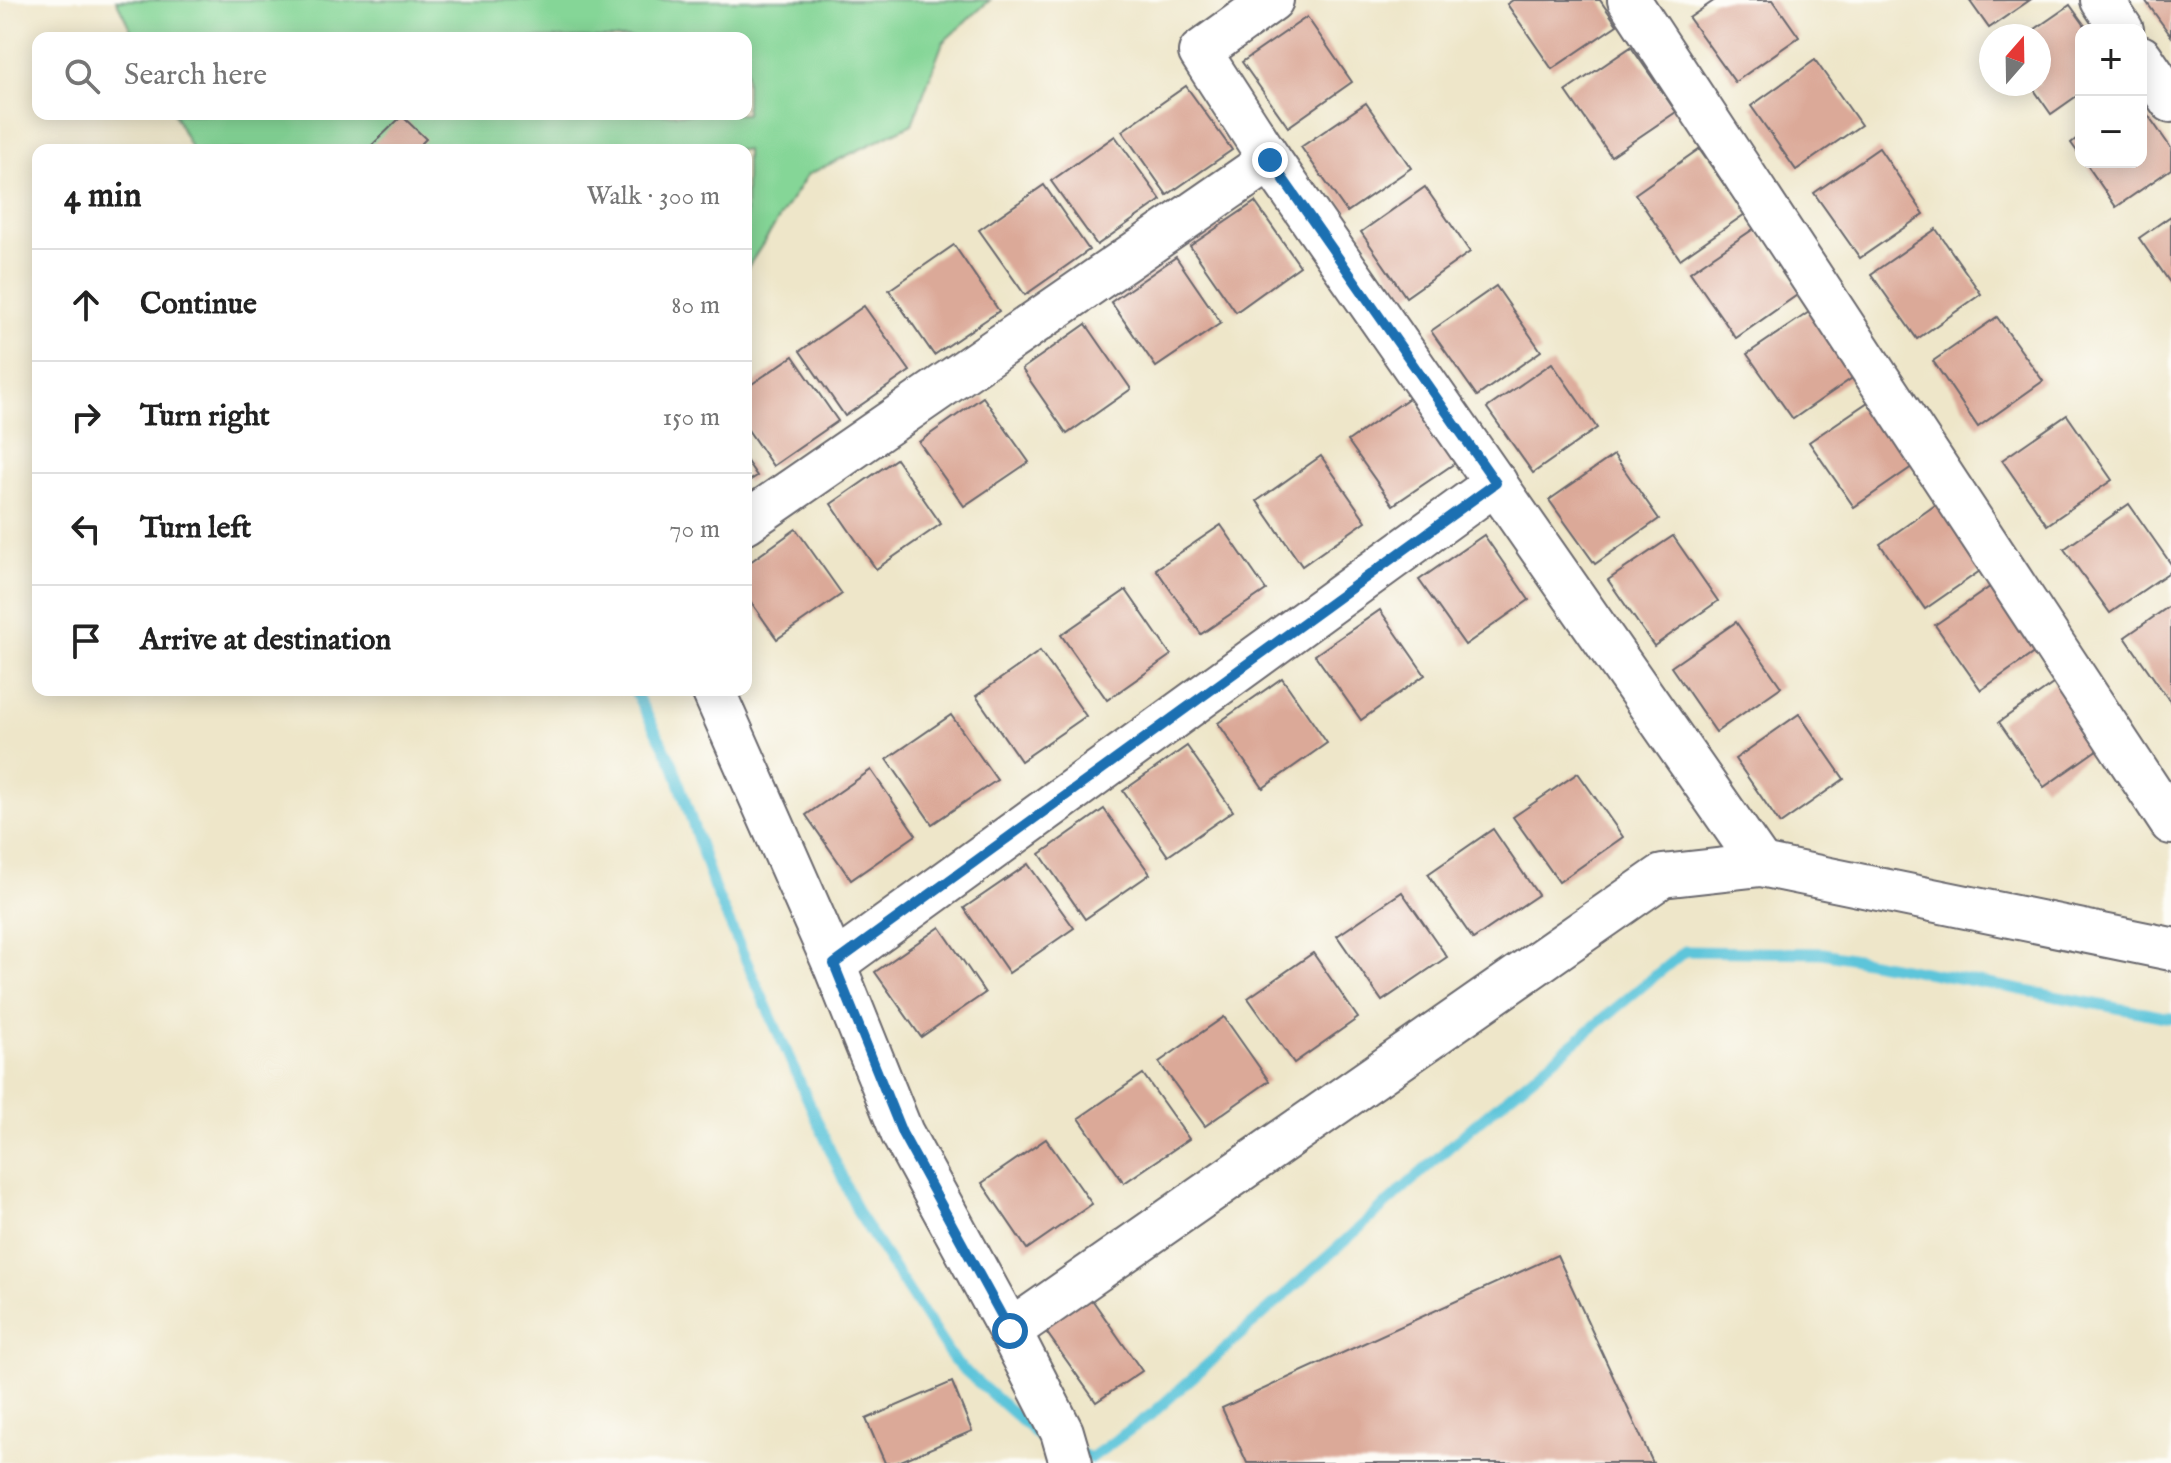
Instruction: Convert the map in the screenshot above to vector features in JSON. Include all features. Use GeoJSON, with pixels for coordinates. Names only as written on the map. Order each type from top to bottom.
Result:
{"type":"FeatureCollection","features":[{"type":"Feature","properties":{"kind":"street"},"geometry":{"type":"LineString","coordinates":[[1272,0],[1200,52],[1270,160],[1761,865]]}},
{"type":"Feature","properties":{"kind":"street"},"geometry":{"type":"LineString","coordinates":[[1629,0],[2171,823]]}},
{"type":"Feature","properties":{"kind":"street"},"geometry":{"type":"LineString","coordinates":[[2102,0],[2118,24]]}},
{"type":"Feature","properties":{"kind":"street"},"geometry":{"type":"LineString","coordinates":[[2147,66],[2171,101]]}},
{"type":"Feature","properties":{"kind":"street"},"geometry":{"type":"LineString","coordinates":[[752,518],[1270,160]]}},
{"type":"Feature","properties":{"kind":"street"},"geometry":{"type":"LineString","coordinates":[[834,964],[1496,483]]}},
{"type":"Feature","properties":{"kind":"street"},"geometry":{"type":"LineString","coordinates":[[716,696],[834,964],[902,1133],[1010,1331],[1068,1453]]}},
{"type":"Feature","properties":{"kind":"street"},"geometry":{"type":"LineString","coordinates":[[1010,1331],[1662,876],[1761,865],[2171,949]]}},
{"type":"Feature","properties":{"kind":"green space"},"geometry":{"type":"Polygon","coordinates":[[[116,0],[990,0],[943,42],[912,124],[807,175],[752,261],[752,144],[189,144],[177,120],[752,120],[752,32],[132,32],[116,0]]]}},
{"type":"Feature","properties":{"kind":"building"},"geometry":{"type":"Polygon","coordinates":[[[1513,0],[1600,0],[1617,25],[1552,69],[1507,4],[1513,0]]]}},
{"type":"Feature","properties":{"kind":"building"},"geometry":{"type":"Polygon","coordinates":[[[1715,0],[1773,0],[1799,37],[1735,82],[1689,18],[1715,0]]]}},
{"type":"Feature","properties":{"kind":"building"},"geometry":{"type":"Polygon","coordinates":[[[1969,0],[2030,0],[1995,24],[1986,24],[1969,0]]]}},
{"type":"Feature","properties":{"kind":"building"},"geometry":{"type":"Polygon","coordinates":[[[2145,0],[2171,0],[2171,36],[2145,0]]]}},
{"type":"Feature","properties":{"kind":"building"},"geometry":{"type":"Polygon","coordinates":[[[2070,5],[2084,24],[2075,24],[2075,97],[2051,114],[2038,96],[2051,96],[2051,24],[2042,24],[2070,5]]]}},
{"type":"Feature","properties":{"kind":"building"},"geometry":{"type":"Polygon","coordinates":[[[1307,17],[1352,82],[1288,127],[1242,62],[1307,17]]]}},
{"type":"Feature","properties":{"kind":"building"},"geometry":{"type":"Polygon","coordinates":[[[1631,47],[1676,112],[1611,156],[1566,91],[1631,47]]]}},
{"type":"Feature","properties":{"kind":"building"},"geometry":{"type":"Polygon","coordinates":[[[1815,60],[1861,125],[1796,170],[1751,106],[1815,60]]]}},
{"type":"Feature","properties":{"kind":"building"},"geometry":{"type":"Polygon","coordinates":[[[1186,86],[1232,150],[1167,195],[1122,131],[1186,86]]]}},
{"type":"Feature","properties":{"kind":"building"},"geometry":{"type":"Polygon","coordinates":[[[1366,103],[1411,168],[1347,212],[1301,147],[1366,103]]]}},
{"type":"Feature","properties":{"kind":"building"},"geometry":{"type":"Polygon","coordinates":[[[2147,114],[2171,148],[2171,169],[2116,207],[2089,168],[2147,168],[2147,114]]]}},
{"type":"Feature","properties":{"kind":"building"},"geometry":{"type":"Polygon","coordinates":[[[398,120],[406,120],[426,139],[421,144],[373,144],[398,120]]]}},
{"type":"Feature","properties":{"kind":"building"},"geometry":{"type":"Polygon","coordinates":[[[1115,136],[1161,200],[1097,245],[1051,181],[1115,136]]]}},
{"type":"Feature","properties":{"kind":"building"},"geometry":{"type":"Polygon","coordinates":[[[1879,148],[1924,214],[1860,258],[1814,193],[1879,148]]]}},
{"type":"Feature","properties":{"kind":"building"},"geometry":{"type":"Polygon","coordinates":[[[1699,149],[1745,214],[1680,259],[1635,194],[1699,149]]]}},
{"type":"Feature","properties":{"kind":"building"},"geometry":{"type":"Polygon","coordinates":[[[1044,185],[1089,250],[1025,295],[979,230],[1044,185]]]}},
{"type":"Feature","properties":{"kind":"building"},"geometry":{"type":"Polygon","coordinates":[[[1425,187],[1470,252],[1406,297],[1361,232],[1425,187]]]}},
{"type":"Feature","properties":{"kind":"building"},"geometry":{"type":"Polygon","coordinates":[[[1255,202],[1300,266],[1236,312],[1190,246],[1255,202]]]}},
{"type":"Feature","properties":{"kind":"building"},"geometry":{"type":"Polygon","coordinates":[[[2171,216],[2171,284],[2139,238],[2171,216]]]}},
{"type":"Feature","properties":{"kind":"building"},"geometry":{"type":"Polygon","coordinates":[[[1755,228],[1800,293],[1736,338],[1690,272],[1755,228]]]}},
{"type":"Feature","properties":{"kind":"building"},"geometry":{"type":"Polygon","coordinates":[[[1936,229],[1981,294],[1917,339],[1871,274],[1936,229]]]}},
{"type":"Feature","properties":{"kind":"building"},"geometry":{"type":"Polygon","coordinates":[[[954,245],[999,311],[934,355],[889,290],[954,245]]]}},
{"type":"Feature","properties":{"kind":"building"},"geometry":{"type":"Polygon","coordinates":[[[1176,257],[1221,323],[1156,367],[1111,302],[1176,257]]]}},
{"type":"Feature","properties":{"kind":"building"},"geometry":{"type":"Polygon","coordinates":[[[1496,286],[1541,351],[1477,396],[1431,331],[1496,286]]]}},
{"type":"Feature","properties":{"kind":"building"},"geometry":{"type":"Polygon","coordinates":[[[864,306],[910,371],[845,416],[800,351],[864,306]]]}},
{"type":"Feature","properties":{"kind":"building"},"geometry":{"type":"Polygon","coordinates":[[[1812,310],[1858,374],[1793,419],[1747,354],[1812,310]]]}},
{"type":"Feature","properties":{"kind":"building"},"geometry":{"type":"Polygon","coordinates":[[[1997,317],[2043,381],[1978,427],[1933,361],[1997,317]]]}},
{"type":"Feature","properties":{"kind":"building"},"geometry":{"type":"Polygon","coordinates":[[[1086,324],[1131,389],[1067,434],[1022,369],[1086,324]]]}},
{"type":"Feature","properties":{"kind":"building"},"geometry":{"type":"Polygon","coordinates":[[[793,356],[838,421],[773,466],[752,436],[752,384],[793,356]]]}},
{"type":"Feature","properties":{"kind":"building"},"geometry":{"type":"Polygon","coordinates":[[[1552,363],[1597,428],[1533,473],[1487,408],[1552,363]]]}},
{"type":"Feature","properties":{"kind":"building"},"geometry":{"type":"Polygon","coordinates":[[[1412,396],[1458,461],[1393,505],[1348,441],[1412,396]]]}},
{"type":"Feature","properties":{"kind":"building"},"geometry":{"type":"Polygon","coordinates":[[[983,397],[1029,462],[964,506],[919,442],[983,397]]]}},
{"type":"Feature","properties":{"kind":"building"},"geometry":{"type":"Polygon","coordinates":[[[1874,398],[1919,462],[1854,507],[1809,442],[1874,398]]]}},
{"type":"Feature","properties":{"kind":"building"},"geometry":{"type":"Polygon","coordinates":[[[2067,415],[2112,480],[2047,525],[2002,460],[2067,415]]]}},
{"type":"Feature","properties":{"kind":"building"},"geometry":{"type":"Polygon","coordinates":[[[1614,455],[1659,519],[1595,564],[1549,500],[1614,455]]]}},
{"type":"Feature","properties":{"kind":"building"},"geometry":{"type":"Polygon","coordinates":[[[1321,456],[1366,521],[1302,566],[1257,501],[1321,456]]]}},
{"type":"Feature","properties":{"kind":"building"},"geometry":{"type":"Polygon","coordinates":[[[896,459],[941,524],[876,569],[831,504],[896,459]]]}},
{"type":"Feature","properties":{"kind":"building"},"geometry":{"type":"Polygon","coordinates":[[[1944,499],[1990,564],[1925,609],[1880,544],[1944,499]]]}},
{"type":"Feature","properties":{"kind":"building"},"geometry":{"type":"Polygon","coordinates":[[[2129,504],[2171,564],[2171,571],[2110,613],[2064,549],[2129,504]]]}},
{"type":"Feature","properties":{"kind":"building"},"geometry":{"type":"Polygon","coordinates":[[[1221,525],[1266,590],[1201,634],[1156,569],[1221,525]]]}},
{"type":"Feature","properties":{"kind":"building"},"geometry":{"type":"Polygon","coordinates":[[[796,529],[842,594],[777,639],[752,604],[752,561],[796,529]]]}},
{"type":"Feature","properties":{"kind":"building"},"geometry":{"type":"Polygon","coordinates":[[[1484,535],[1529,600],[1465,645],[1419,580],[1484,535]]]}},
{"type":"Feature","properties":{"kind":"building"},"geometry":{"type":"Polygon","coordinates":[[[1673,536],[1718,601],[1654,646],[1608,580],[1673,536]]]}},
{"type":"Feature","properties":{"kind":"building"},"geometry":{"type":"Polygon","coordinates":[[[2000,580],[2045,645],[1981,690],[1935,625],[2000,580]]]}},
{"type":"Feature","properties":{"kind":"building"},"geometry":{"type":"Polygon","coordinates":[[[1126,590],[1171,655],[1107,700],[1061,635],[1126,590]]]}},
{"type":"Feature","properties":{"kind":"building"},"geometry":{"type":"Polygon","coordinates":[[[2171,605],[2171,703],[2125,637],[2171,605]]]}},
{"type":"Feature","properties":{"kind":"building"},"geometry":{"type":"Polygon","coordinates":[[[1380,610],[1425,675],[1361,720],[1315,655],[1380,610]]]}},
{"type":"Feature","properties":{"kind":"building"},"geometry":{"type":"Polygon","coordinates":[[[1736,622],[1781,687],[1716,732],[1671,667],[1736,622]]]}},
{"type":"Feature","properties":{"kind":"building"},"geometry":{"type":"Polygon","coordinates":[[[1040,651],[1086,716],[1021,761],[976,696],[1040,651]]]}},
{"type":"Feature","properties":{"kind":"building"},"geometry":{"type":"Polygon","coordinates":[[[2063,677],[2108,742],[2044,787],[1999,722],[2063,677]]]}},
{"type":"Feature","properties":{"kind":"building"},"geometry":{"type":"Polygon","coordinates":[[[1282,678],[1327,743],[1263,788],[1218,723],[1282,678]]]}},
{"type":"Feature","properties":{"kind":"building"},"geometry":{"type":"Polygon","coordinates":[[[1799,714],[1844,779],[1780,824],[1735,759],[1799,714]]]}},
{"type":"Feature","properties":{"kind":"building"},"geometry":{"type":"Polygon","coordinates":[[[951,715],[997,780],[932,824],[887,759],[951,715]]]}},
{"type":"Feature","properties":{"kind":"building"},"geometry":{"type":"Polygon","coordinates":[[[1187,746],[1233,811],[1168,856],[1123,791],[1187,746]]]}},
{"type":"Feature","properties":{"kind":"building"},"geometry":{"type":"Polygon","coordinates":[[[871,770],[916,835],[851,880],[806,815],[871,770]]]}},
{"type":"Feature","properties":{"kind":"building"},"geometry":{"type":"Polygon","coordinates":[[[1578,773],[1623,837],[1559,882],[1513,817],[1578,773]]]}},
{"type":"Feature","properties":{"kind":"building"},"geometry":{"type":"Polygon","coordinates":[[[1104,809],[1150,874],[1085,919],[1040,854],[1104,809]]]}},
{"type":"Feature","properties":{"kind":"building"},"geometry":{"type":"Polygon","coordinates":[[[1493,829],[1538,895],[1473,939],[1428,874],[1493,829]]]}},
{"type":"Feature","properties":{"kind":"building"},"geometry":{"type":"Polygon","coordinates":[[[1028,864],[1074,928],[1009,973],[964,908],[1028,864]]]}},
{"type":"Feature","properties":{"kind":"building"},"geometry":{"type":"Polygon","coordinates":[[[1402,892],[1447,957],[1382,1001],[1337,936],[1402,892]]]}},
{"type":"Feature","properties":{"kind":"building"},"geometry":{"type":"Polygon","coordinates":[[[940,927],[985,993],[921,1037],[875,972],[940,927]]]}},
{"type":"Feature","properties":{"kind":"building"},"geometry":{"type":"Polygon","coordinates":[[[1313,953],[1358,1018],[1294,1063],[1248,998],[1313,953]]]}},
{"type":"Feature","properties":{"kind":"building"},"geometry":{"type":"Polygon","coordinates":[[[1224,1017],[1269,1081],[1205,1126],[1159,1062],[1224,1017]]]}},
{"type":"Feature","properties":{"kind":"building"},"geometry":{"type":"Polygon","coordinates":[[[1143,1074],[1189,1139],[1124,1183],[1079,1118],[1143,1074]]]}},
{"type":"Feature","properties":{"kind":"building"},"geometry":{"type":"Polygon","coordinates":[[[1046,1139],[1092,1204],[1027,1249],[982,1183],[1046,1139]]]}},
{"type":"Feature","properties":{"kind":"building"},"geometry":{"type":"Polygon","coordinates":[[[1557,1255],[1653,1463],[1247,1463],[1222,1408],[1557,1255]]]}},
{"type":"Feature","properties":{"kind":"building"},"geometry":{"type":"Polygon","coordinates":[[[1086,1291],[1142,1371],[1096,1402],[1040,1323],[1086,1291]]]}},
{"type":"Feature","properties":{"kind":"building"},"geometry":{"type":"Polygon","coordinates":[[[952,1382],[972,1431],[896,1463],[885,1463],[866,1419],[952,1382]]]}},
{"type":"Feature","properties":{"kind":"waterway"},"geometry":{"type":"LineString","coordinates":[[637,696],[673,764],[714,888],[858,1213],[954,1361],[1041,1438],[1054,1443]]}},
{"type":"Feature","properties":{"kind":"waterway"},"geometry":{"type":"LineString","coordinates":[[1077,1452],[1091,1458],[1153,1413],[1473,1126],[1685,951],[1823,953],[2171,1018]]}},
{"type":"Feature","properties":{"kind":"route"},"geometry":{"type":"LineString","coordinates":[[1010,1331],[902,1133],[834,964],[1496,483],[1270,160]]}}]}
